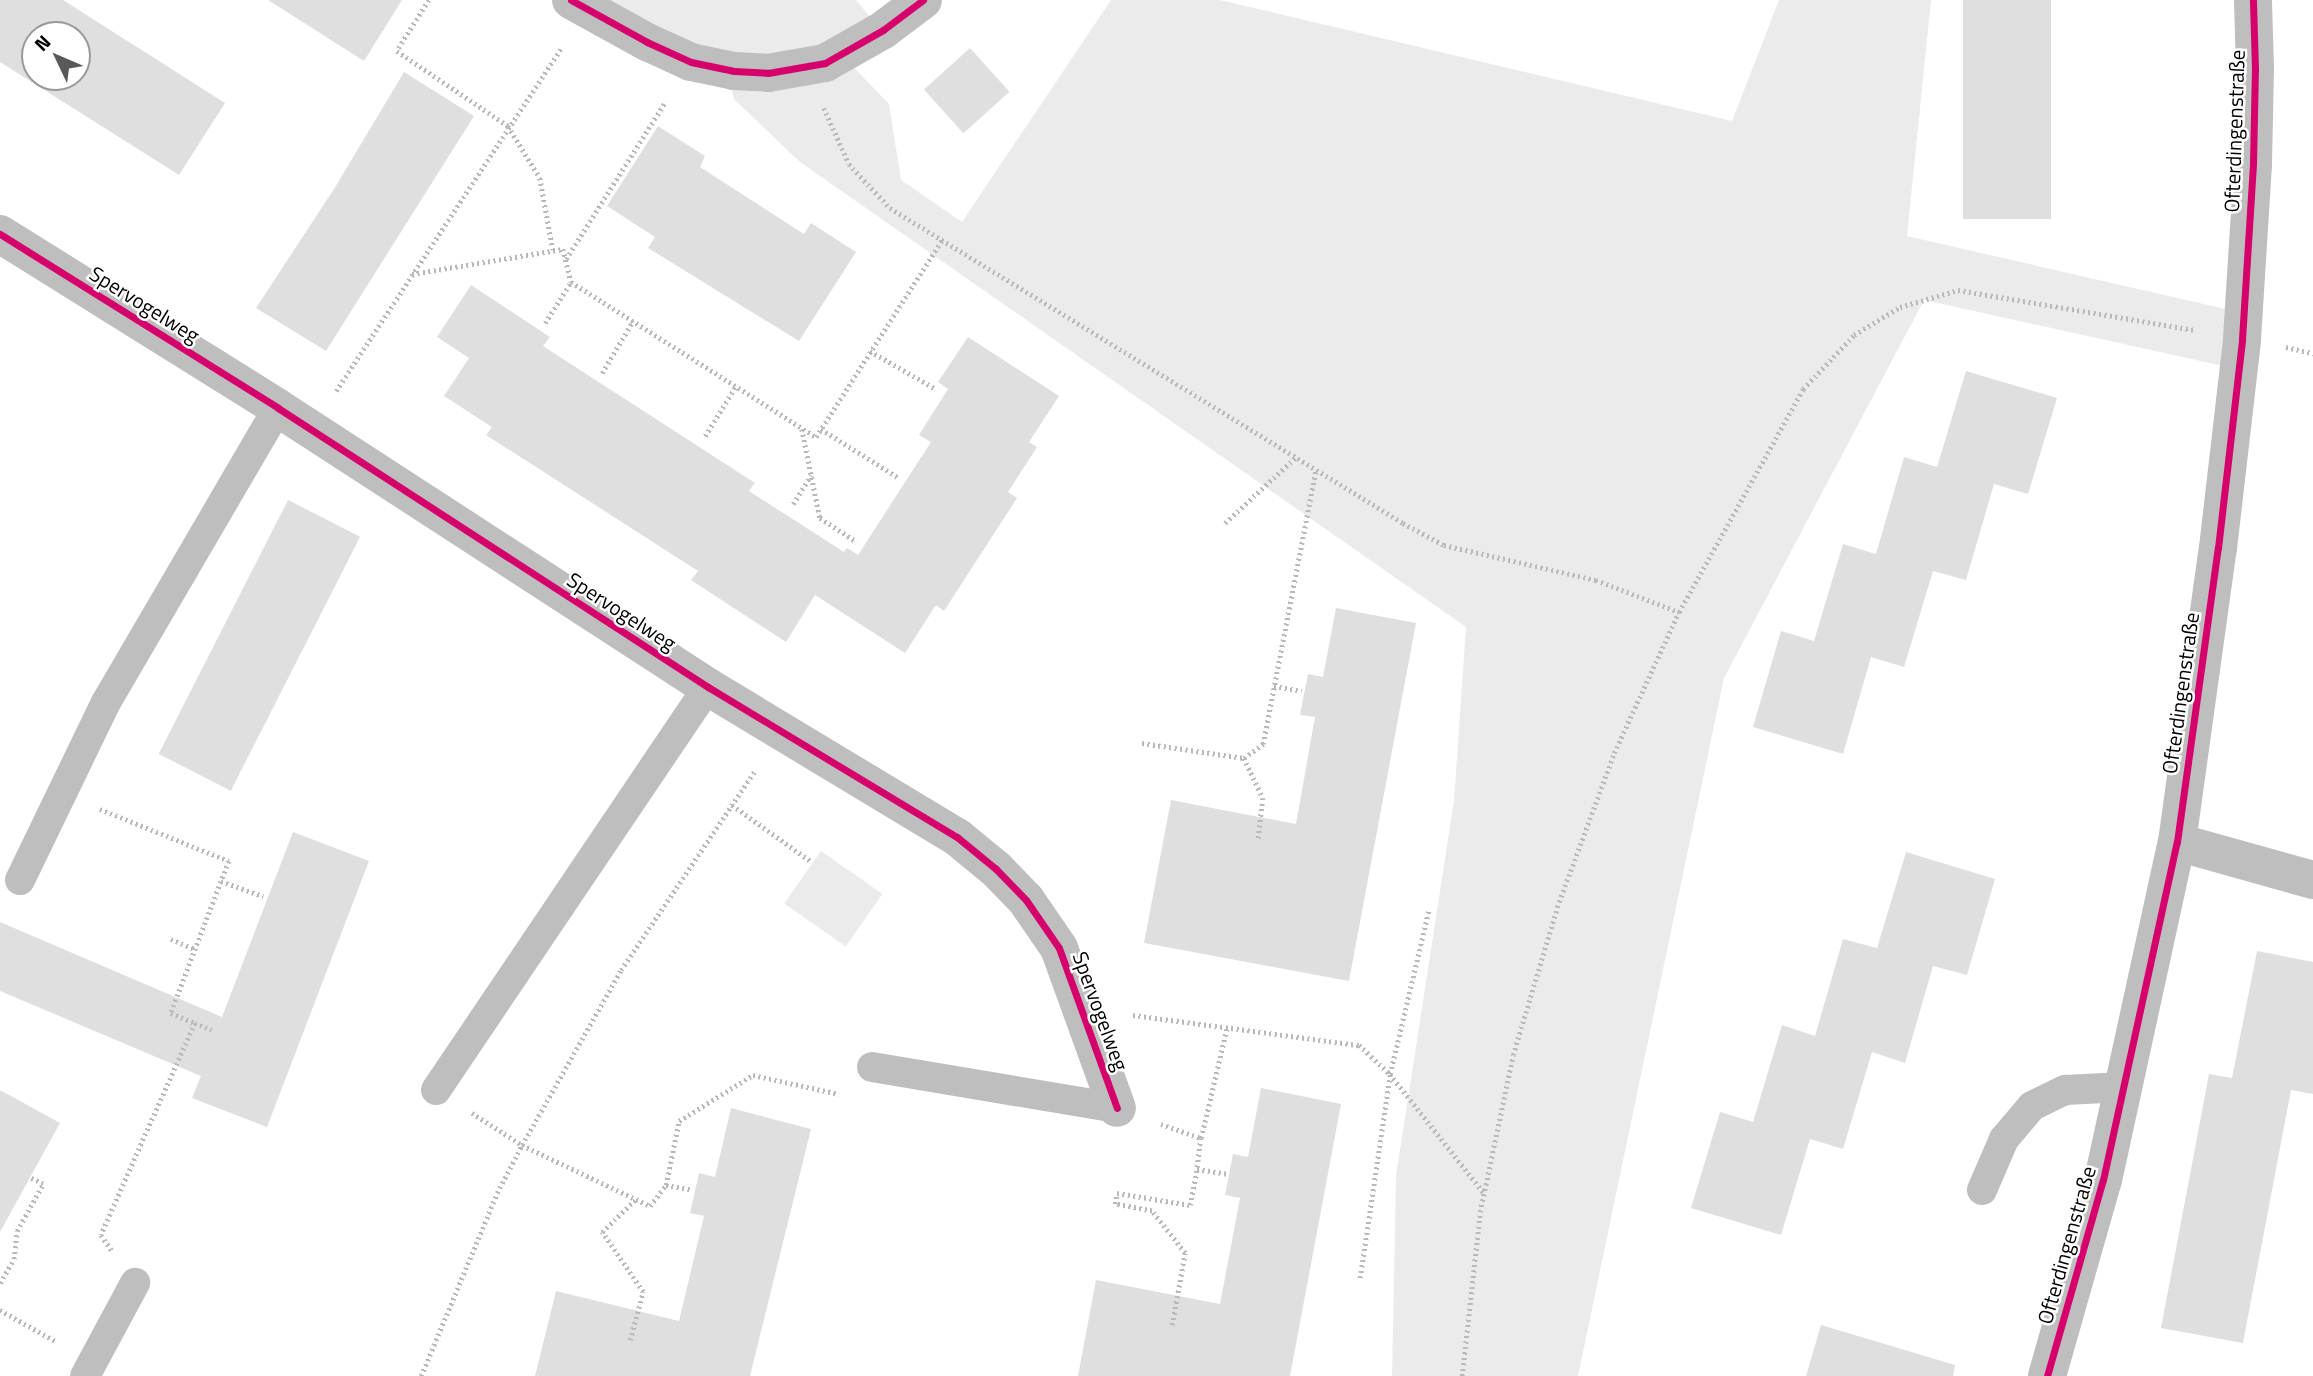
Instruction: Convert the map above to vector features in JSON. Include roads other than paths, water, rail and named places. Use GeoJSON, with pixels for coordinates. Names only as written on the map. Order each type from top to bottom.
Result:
{"type":"FeatureCollection","features":[{"type":"Feature","properties":{"kind":"street"},"geometry":{"type":"LineString","coordinates":[[580,5],[691,62],[734,71],[768,73],[825,63],[854,47],[922,0]]}},
{"type":"Feature","properties":{"kind":"street","name":"Ofterdingenstraße"},"geometry":{"type":"LineString","coordinates":[[2047,1376],[2103,1180],[2177,842],[2218,548],[2242,339],[2253,163],[2253,0]]}},
{"type":"Feature","properties":{"kind":"street","name":"Spervogelweg"},"geometry":{"type":"LineString","coordinates":[[0,234],[278,408],[780,733],[957,838],[996,869],[1026,900],[1059,948],[1083,1008],[1117,1108]]}},
{"type":"Feature","properties":{"kind":"street"},"geometry":{"type":"LineString","coordinates":[[2177,842],[2313,880]]}},
{"type":"Feature","properties":{"kind":"lane"},"geometry":{"type":"LineString","coordinates":[[20,880],[105,704],[278,408]]}},
{"type":"Feature","properties":{"kind":"lane"},"geometry":{"type":"LineString","coordinates":[[436,1090],[708,687]]}},
{"type":"Feature","properties":{"kind":"lane"},"geometry":{"type":"LineString","coordinates":[[872,1067],[1117,1108]]}},
{"type":"Feature","properties":{"kind":"lane"},"geometry":{"type":"LineString","coordinates":[[1982,1190],[2004,1139],[2032,1106],[2064,1090],[2124,1087]]}},
{"type":"Feature","properties":{"kind":"lane"},"geometry":{"type":"LineString","coordinates":[[88,1369],[135,1283]]}}]}
